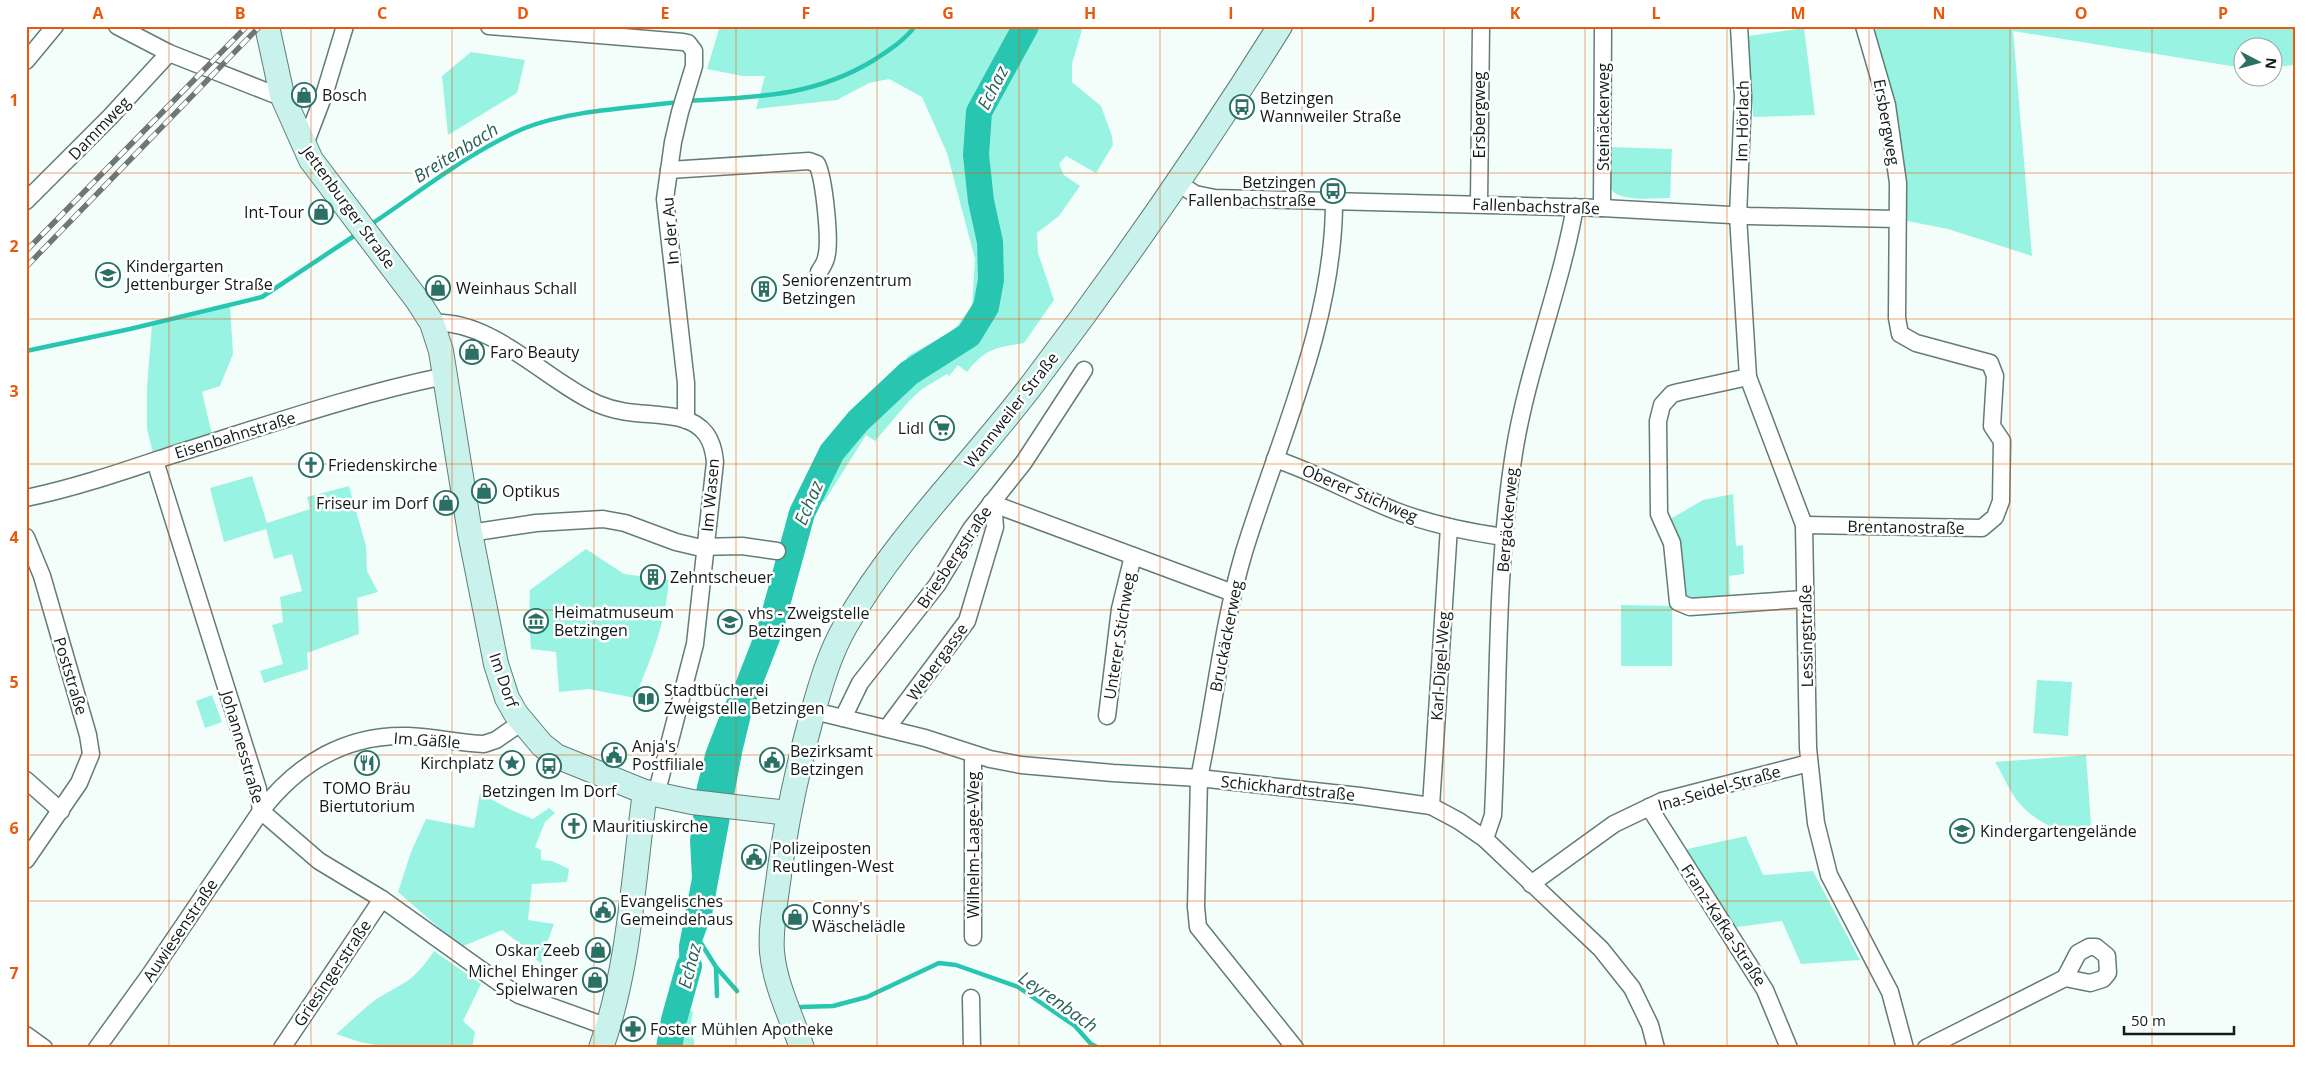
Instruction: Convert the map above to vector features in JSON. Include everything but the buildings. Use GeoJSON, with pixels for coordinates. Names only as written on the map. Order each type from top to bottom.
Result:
{"type":"FeatureCollection","features":[{"type":"Feature","properties":{"kind":"main road","name":"Jettenburger Straße"},"geometry":{"type":"LineString","coordinates":[[268,26],[282,95],[304,147],[311,160],[418,301],[432,323],[441,351]]}},
{"type":"Feature","properties":{"kind":"main road","name":"Wannweiler Straße"},"geometry":{"type":"LineString","coordinates":[[802,1048],[778,985],[772,953],[774,910],[788,813],[814,711],[834,647],[858,604],[912,529],[966,468],[1030,388],[1178,183],[1280,26]]}},
{"type":"Feature","properties":{"kind":"main road","name":"Im Dorf"},"geometry":{"type":"LineString","coordinates":[[441,351],[470,533],[496,664],[507,698],[522,722],[542,745],[556,756],[650,794],[692,802],[788,813]]}},
{"type":"Feature","properties":{"kind":"main road"},"geometry":{"type":"LineString","coordinates":[[604,1038],[620,988],[650,794]]}},
{"type":"Feature","properties":{"kind":"street"},"geometry":{"type":"LineString","coordinates":[[26,62],[55,26]]}},
{"type":"Feature","properties":{"kind":"street"},"geometry":{"type":"LineString","coordinates":[[117,26],[168,53],[273,94],[282,95]]}},
{"type":"Feature","properties":{"kind":"street"},"geometry":{"type":"LineString","coordinates":[[304,147],[325,92],[344,26]]}},
{"type":"Feature","properties":{"kind":"street","name":"In der Au"},"geometry":{"type":"LineString","coordinates":[[489,26],[683,42],[692,47],[695,57],[679,113],[665,199],[686,383],[686,420]]}},
{"type":"Feature","properties":{"kind":"street","name":"Ersbergweg"},"geometry":{"type":"LineString","coordinates":[[1479,204],[1481,26]]}},
{"type":"Feature","properties":{"kind":"street","name":"Steinäckerweg"},"geometry":{"type":"LineString","coordinates":[[1602,208],[1603,26]]}},
{"type":"Feature","properties":{"kind":"street","name":"Im Hörlach"},"geometry":{"type":"LineString","coordinates":[[1738,216],[1743,97],[1739,26]]}},
{"type":"Feature","properties":{"kind":"street","name":"Ersbergweg"},"geometry":{"type":"LineString","coordinates":[[1864,26],[1887,105],[1898,183],[1897,219]]}},
{"type":"Feature","properties":{"kind":"street","name":"Dammweg"},"geometry":{"type":"LineString","coordinates":[[26,201],[116,110],[168,53]]}},
{"type":"Feature","properties":{"kind":"street"},"geometry":{"type":"LineString","coordinates":[[669,170],[809,161],[817,164],[822,180],[828,245],[826,259],[819,272]]}},
{"type":"Feature","properties":{"kind":"street","name":"Fallenbachstraße"},"geometry":{"type":"LineString","coordinates":[[1178,183],[1195,194],[1209,197],[1334,202],[1575,207],[1738,216],[1897,219]]}},
{"type":"Feature","properties":{"kind":"street","name":"Bruckäckerweg"},"geometry":{"type":"LineString","coordinates":[[1294,1048],[1198,927],[1196,907],[1199,778],[1233,593],[1303,375],[1326,285],[1333,234],[1334,202]]}},
{"type":"Feature","properties":{"kind":"street","name":"Bergäckerweg"},"geometry":{"type":"LineString","coordinates":[[1485,839],[1492,822],[1494,806],[1504,538],[1509,486],[1520,426],[1575,207]]}},
{"type":"Feature","properties":{"kind":"street","name":"Lessingstraße"},"geometry":{"type":"LineString","coordinates":[[1738,216],[1748,378],[1804,525],[1804,599],[1809,763],[1816,823],[1829,875],[1890,992],[1905,1048]]}},
{"type":"Feature","properties":{"kind":"street","name":"Brentanostraße"},"geometry":{"type":"LineString","coordinates":[[1804,525],[1982,528],[1995,517],[2001,502],[2002,441],[1992,426],[1994,376],[1990,363],[1916,343],[1900,334],[1897,318],[1899,277],[1897,219]]}},
{"type":"Feature","properties":{"kind":"street","name":"Im Wasen"},"geometry":{"type":"LineString","coordinates":[[432,323],[451,323],[490,339],[528,358],[562,384],[604,407],[634,414],[670,416],[686,420],[702,429],[710,437],[714,449],[715,462],[695,644],[666,757],[650,794]]}},
{"type":"Feature","properties":{"kind":"street","name":"Briesbergstraße"},"geometry":{"type":"LineString","coordinates":[[843,718],[864,678],[937,585],[971,528],[1024,462],[1084,370]]}},
{"type":"Feature","properties":{"kind":"street","name":"Eisenbahnstraße"},"geometry":{"type":"LineString","coordinates":[[26,498],[155,461],[317,410],[445,376]]}},
{"type":"Feature","properties":{"kind":"street"},"geometry":{"type":"LineString","coordinates":[[1748,378],[1672,394],[1662,405],[1658,421],[1659,514],[1672,543],[1678,602],[1690,607],[1804,599]]}},
{"type":"Feature","properties":{"kind":"street","name":"Oberer Stichweg"},"geometry":{"type":"LineString","coordinates":[[1275,459],[1305,470],[1394,510],[1449,527],[1504,538]]}},
{"type":"Feature","properties":{"kind":"street","name":"Johannesstraße"},"geometry":{"type":"LineString","coordinates":[[155,461],[258,789],[261,811],[319,861],[382,899],[507,988],[604,1038]]}},
{"type":"Feature","properties":{"kind":"street","name":"Unterer Stichweg"},"geometry":{"type":"LineString","coordinates":[[991,503],[1233,593]]}},
{"type":"Feature","properties":{"kind":"street","name":"Webergasse"},"geometry":{"type":"LineString","coordinates":[[887,728],[968,621],[995,527],[991,503]]}},
{"type":"Feature","properties":{"kind":"street"},"geometry":{"type":"LineString","coordinates":[[470,533],[536,523],[604,519],[625,523],[676,542],[706,548],[742,546],[777,551]]}},
{"type":"Feature","properties":{"kind":"street","name":"Karl-Digel-Weg"},"geometry":{"type":"LineString","coordinates":[[1431,806],[1449,527]]}},
{"type":"Feature","properties":{"kind":"street","name":"Poststraße"},"geometry":{"type":"LineString","coordinates":[[26,537],[42,576],[91,745],[88,764],[79,783],[26,860]]}},
{"type":"Feature","properties":{"kind":"street","name":"Unterer Stichweg"},"geometry":{"type":"LineString","coordinates":[[1107,716],[1120,609],[1133,556]]}},
{"type":"Feature","properties":{"kind":"street","name":"Schickhardtstraße"},"geometry":{"type":"LineString","coordinates":[[814,711],[887,728],[973,754],[1021,765],[1113,774],[1199,778],[1431,806],[1459,821],[1485,839],[1601,949],[1619,970],[1641,1005],[1650,1025],[1656,1048]]}},
{"type":"Feature","properties":{"kind":"street","name":"Im Gäßle"},"geometry":{"type":"LineString","coordinates":[[261,811],[271,798],[300,771],[325,755],[354,742],[409,736],[484,744],[496,740],[522,722]]}},
{"type":"Feature","properties":{"kind":"street","name":"Wilhelm-Laage-Weg"},"geometry":{"type":"LineString","coordinates":[[973,754],[973,937]]}},
{"type":"Feature","properties":{"kind":"street","name":"Ina-Seidel-Straße"},"geometry":{"type":"LineString","coordinates":[[1531,884],[1614,824],[1649,807],[1678,796],[1809,763]]}},
{"type":"Feature","properties":{"kind":"street"},"geometry":{"type":"LineString","coordinates":[[26,780],[61,811]]}},
{"type":"Feature","properties":{"kind":"street","name":"Franz-Kafka-Straße"},"geometry":{"type":"LineString","coordinates":[[1649,807],[1765,990],[1789,1048]]}},
{"type":"Feature","properties":{"kind":"street","name":"Auwiesenstraße"},"geometry":{"type":"LineString","coordinates":[[97,1048],[149,976],[261,811]]}},
{"type":"Feature","properties":{"kind":"street","name":"Griesingerstraße"},"geometry":{"type":"LineString","coordinates":[[282,1048],[382,899]]}},
{"type":"Feature","properties":{"kind":"street"},"geometry":{"type":"LineString","coordinates":[[1926,1048],[2065,978]]}},
{"type":"Feature","properties":{"kind":"street"},"geometry":{"type":"LineString","coordinates":[[971,998],[972,1048]]}},
{"type":"Feature","properties":{"kind":"street"},"geometry":{"type":"LineString","coordinates":[[26,1035],[44,1048]]}},
{"type":"Feature","properties":{"kind":"shaded area"},"geometry":{"type":"Polygon","coordinates":[[[720,26],[1083,26],[1072,64],[1072,82],[1101,106],[1112,136],[1113,145],[1096,173],[1066,156],[1059,164],[1064,175],[1080,186],[1059,216],[1037,233],[1038,253],[1054,300],[1024,343],[992,350],[980,358],[967,372],[958,365],[949,376],[947,374],[922,389],[910,400],[875,441],[866,435],[824,502],[812,498],[832,459],[888,399],[908,356],[954,330],[972,306],[975,259],[947,153],[922,97],[889,79],[869,83],[837,100],[756,109],[765,76],[743,76],[707,69],[720,26]]]}},
{"type":"Feature","properties":{"kind":"shaded area"},"geometry":{"type":"Polygon","coordinates":[[[1864,26],[2295,26],[2295,65],[2284,66],[2284,38],[2234,38],[2234,67],[2013,31],[2032,256],[1948,229],[1897,219],[1898,183],[1864,26]]]}},
{"type":"Feature","properties":{"kind":"shaded area"},"geometry":{"type":"Polygon","coordinates":[[[1804,28],[1815,115],[1753,117],[1748,36],[1804,28]]]}},
{"type":"Feature","properties":{"kind":"shaded area"},"geometry":{"type":"Polygon","coordinates":[[[471,52],[525,60],[517,93],[448,135],[442,76],[471,52]]]}},
{"type":"Feature","properties":{"kind":"shaded area"},"geometry":{"type":"Polygon","coordinates":[[[1608,147],[1672,149],[1670,198],[1628,198],[1614,192],[1610,187],[1608,178],[1608,147]]]}},
{"type":"Feature","properties":{"kind":"shaded area"},"geometry":{"type":"Polygon","coordinates":[[[230,305],[233,354],[220,386],[202,392],[214,443],[155,461],[147,429],[147,388],[152,324],[230,305]]]}},
{"type":"Feature","properties":{"kind":"shaded area"},"geometry":{"type":"Polygon","coordinates":[[[252,476],[267,523],[310,509],[307,497],[349,486],[366,546],[367,571],[378,592],[357,598],[359,634],[307,653],[308,669],[264,683],[260,671],[283,664],[272,625],[283,622],[280,597],[302,591],[292,554],[274,559],[266,529],[224,542],[210,488],[252,476]]]}},
{"type":"Feature","properties":{"kind":"shaded area"},"geometry":{"type":"Polygon","coordinates":[[[1733,494],[1736,546],[1743,545],[1744,574],[1729,576],[1730,599],[1686,601],[1667,521],[1703,500],[1733,494]]]}},
{"type":"Feature","properties":{"kind":"shaded area"},"geometry":{"type":"Polygon","coordinates":[[[586,549],[624,574],[669,580],[661,626],[635,698],[589,689],[559,692],[556,652],[531,649],[529,622],[530,590],[586,549]]]}},
{"type":"Feature","properties":{"kind":"shaded area"},"geometry":{"type":"Polygon","coordinates":[[[1621,605],[1672,606],[1672,666],[1621,666],[1621,605]]]}},
{"type":"Feature","properties":{"kind":"shaded area"},"geometry":{"type":"Polygon","coordinates":[[[2037,680],[2072,682],[2068,736],[2033,733],[2037,680]]]}},
{"type":"Feature","properties":{"kind":"shaded area"},"geometry":{"type":"Polygon","coordinates":[[[212,695],[222,722],[205,728],[196,701],[212,695]]]}},
{"type":"Feature","properties":{"kind":"shaded area"},"geometry":{"type":"Polygon","coordinates":[[[2086,755],[2092,837],[2056,829],[2035,817],[2017,801],[1995,762],[2086,755]]]}},
{"type":"Feature","properties":{"kind":"shaded area"},"geometry":{"type":"Polygon","coordinates":[[[480,793],[511,810],[533,819],[549,808],[555,813],[545,822],[535,847],[541,850],[541,860],[552,861],[569,869],[567,882],[532,884],[528,920],[554,924],[541,964],[502,930],[461,947],[398,892],[411,852],[426,819],[474,828],[480,793]]]}},
{"type":"Feature","properties":{"kind":"shaded area"},"geometry":{"type":"Polygon","coordinates":[[[1746,836],[1763,875],[1813,871],[1860,960],[1801,964],[1782,921],[1731,928],[1683,850],[1746,836]]]}},
{"type":"Feature","properties":{"kind":"shaded area"},"geometry":{"type":"Polygon","coordinates":[[[434,951],[481,984],[463,1021],[475,1032],[472,1048],[391,1048],[360,1042],[336,1034],[372,1002],[415,975],[434,951]]]}},
{"type":"Feature","properties":{"kind":"shaded area"},"geometry":{"type":"Polygon","coordinates":[[[679,1004],[693,1012],[691,1023],[695,1048],[669,1048],[679,1004]]]}},
{"type":"Feature","properties":{"kind":"water"},"geometry":{"type":"Polygon","coordinates":[[[754,659],[758,660],[761,670],[742,753],[712,915],[680,1000],[679,945],[692,878],[690,840],[697,786],[706,751],[723,707],[745,667],[754,659]]]}},
{"type":"Feature","properties":{"kind":"waterway","name":"Breitenbach"},"geometry":{"type":"LineString","coordinates":[[687,101],[784,93],[829,81],[852,72],[874,60],[901,41],[915,26]]}},
{"type":"Feature","properties":{"kind":"waterway","name":"Echaz"},"geometry":{"type":"LineString","coordinates":[[745,694],[770,630],[802,513],[832,452],[858,421],[909,373],[969,335],[986,307],[991,280],[990,242],[981,201],[976,155],[979,112],[1026,26]]}},
{"type":"Feature","properties":{"kind":"waterway","name":"Breitenbach"},"geometry":{"type":"LineString","coordinates":[[370,225],[465,160],[525,128],[581,113],[679,102]]}},
{"type":"Feature","properties":{"kind":"waterway","name":"Breitenbach"},"geometry":{"type":"LineString","coordinates":[[26,351],[130,329],[262,297],[357,234]]}},
{"type":"Feature","properties":{"kind":"waterway","name":"Leyrenbach"},"geometry":{"type":"LineString","coordinates":[[699,940],[716,967],[737,991]]}},
{"type":"Feature","properties":{"kind":"waterway","name":"Leyrenbach"},"geometry":{"type":"LineString","coordinates":[[801,1007],[833,1006],[867,997],[939,963],[956,965],[1018,987],[1075,1026],[1091,1044],[1099,1048]]}},
{"type":"Feature","properties":{"kind":"waterway","name":"Echaz"},"geometry":{"type":"LineString","coordinates":[[669,1048],[674,1020],[689,966]]}},
{"type":"Feature","properties":{"kind":"waterway"},"geometry":{"type":"LineString","coordinates":[[716,968],[717,996]]}},
{"type":"Feature","properties":{"kind":"railway"},"geometry":{"type":"LineString","coordinates":[[26,251],[247,26]]}},
{"type":"Feature","properties":{"kind":"railway"},"geometry":{"type":"LineString","coordinates":[[26,267],[260,26]]}},
{"type":"Feature","properties":{"kind":"place","name":"Bosch"},"geometry":{"type":"Point","coordinates":[304,95]}},
{"type":"Feature","properties":{"kind":"place","name":"Betzingen Wannweiler Straße"},"geometry":{"type":"Point","coordinates":[1242,107]}},
{"type":"Feature","properties":{"kind":"place","name":"Betzingen Fallenbachstraße"},"geometry":{"type":"Point","coordinates":[1333,191]}},
{"type":"Feature","properties":{"kind":"place","name":"Int-Tour"},"geometry":{"type":"Point","coordinates":[321,212]}},
{"type":"Feature","properties":{"kind":"place","name":"Kindergarten Jettenburger Straße"},"geometry":{"type":"Point","coordinates":[108,275]}},
{"type":"Feature","properties":{"kind":"place","name":"Weinhaus Schall"},"geometry":{"type":"Point","coordinates":[438,288]}},
{"type":"Feature","properties":{"kind":"place","name":"Seniorenzentrum Betzingen"},"geometry":{"type":"Point","coordinates":[764,289]}},
{"type":"Feature","properties":{"kind":"place","name":"Faro Beauty"},"geometry":{"type":"Point","coordinates":[472,352]}},
{"type":"Feature","properties":{"kind":"place","name":"Lidl"},"geometry":{"type":"Point","coordinates":[942,428]}},
{"type":"Feature","properties":{"kind":"place","name":"Friedenskirche"},"geometry":{"type":"Point","coordinates":[311,465]}},
{"type":"Feature","properties":{"kind":"place","name":"Optikus"},"geometry":{"type":"Point","coordinates":[484,491]}},
{"type":"Feature","properties":{"kind":"place","name":"Friseur im Dorf"},"geometry":{"type":"Point","coordinates":[446,503]}},
{"type":"Feature","properties":{"kind":"place","name":"Zehntscheuer"},"geometry":{"type":"Point","coordinates":[653,577]}},
{"type":"Feature","properties":{"kind":"place","name":"Heimatmuseum Betzingen"},"geometry":{"type":"Point","coordinates":[536,621]}},
{"type":"Feature","properties":{"kind":"place","name":"vhs - Zweigstelle Betzingen"},"geometry":{"type":"Point","coordinates":[730,622]}},
{"type":"Feature","properties":{"kind":"place","name":"Stadtbücherei Zweigstelle Betzingen"},"geometry":{"type":"Point","coordinates":[646,699]}},
{"type":"Feature","properties":{"kind":"place","name":"Anja's Postfiliale"},"geometry":{"type":"Point","coordinates":[614,755]}},
{"type":"Feature","properties":{"kind":"place","name":"Bezirksamt Betzingen"},"geometry":{"type":"Point","coordinates":[772,760]}},
{"type":"Feature","properties":{"kind":"place","name":"TOMO Bräu Biertutorium"},"geometry":{"type":"Point","coordinates":[367,763]}},
{"type":"Feature","properties":{"kind":"place","name":"Kirchplatz"},"geometry":{"type":"Point","coordinates":[512,763]}},
{"type":"Feature","properties":{"kind":"place","name":"Betzingen Im Dorf"},"geometry":{"type":"Point","coordinates":[549,766]}},
{"type":"Feature","properties":{"kind":"place","name":"Mauritiuskirche"},"geometry":{"type":"Point","coordinates":[574,826]}},
{"type":"Feature","properties":{"kind":"place","name":"Kindergartengelände"},"geometry":{"type":"Point","coordinates":[1962,831]}},
{"type":"Feature","properties":{"kind":"place","name":"Polizeiposten Reutlingen-West"},"geometry":{"type":"Point","coordinates":[754,857]}},
{"type":"Feature","properties":{"kind":"place","name":"Evangelisches Gemeindehaus"},"geometry":{"type":"Point","coordinates":[603,910]}},
{"type":"Feature","properties":{"kind":"place","name":"Conny's Wäschelädle"},"geometry":{"type":"Point","coordinates":[795,917]}},
{"type":"Feature","properties":{"kind":"place","name":"Oskar Zeeb"},"geometry":{"type":"Point","coordinates":[598,950]}},
{"type":"Feature","properties":{"kind":"place","name":"Michel Ehinger Spielwaren"},"geometry":{"type":"Point","coordinates":[595,980]}},
{"type":"Feature","properties":{"kind":"place","name":"Foster Mühlen Apotheke"},"geometry":{"type":"Point","coordinates":[633,1029]}}]}
